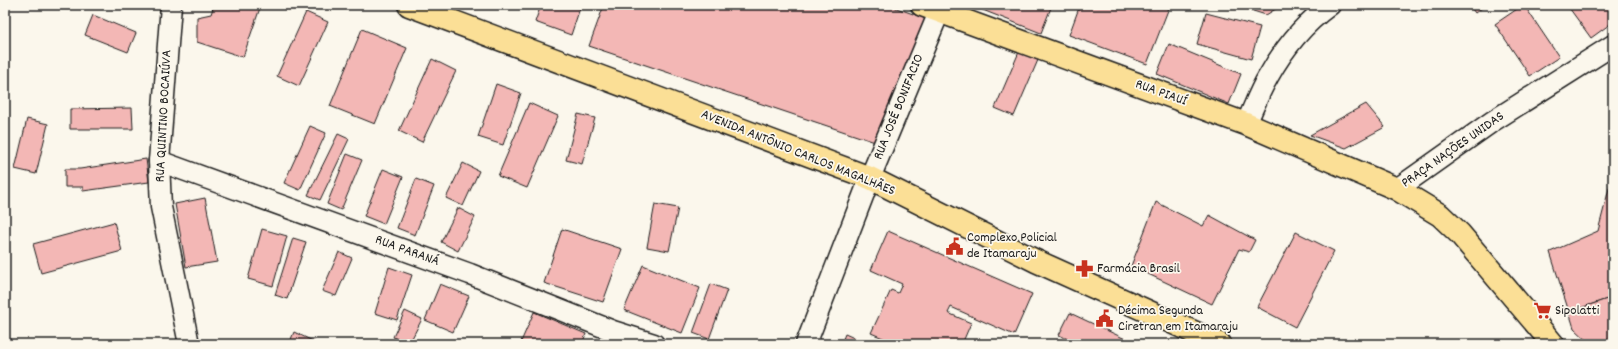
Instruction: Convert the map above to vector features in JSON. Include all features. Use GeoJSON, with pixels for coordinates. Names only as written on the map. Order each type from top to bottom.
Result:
{"type":"FeatureCollection","features":[{"type":"Feature","properties":{"kind":"main road","name":"AVENIDA ANTÔNIO CARLOS MAGALHÃES"},"geometry":{"type":"LineString","coordinates":[[409,5],[870,178],[1036,261],[1209,342]]}},
{"type":"Feature","properties":{"kind":"main road","name":"RUA PIAUÍ"},"geometry":{"type":"LineString","coordinates":[[934,7],[1246,124],[1397,188]]}},
{"type":"Feature","properties":{"kind":"main road","name":"PRAÇA NAÇÕES UNIDAS"},"geometry":{"type":"LineString","coordinates":[[1397,188],[1440,216],[1460,234],[1553,344]]}},
{"type":"Feature","properties":{"kind":"street","name":"RUA QUINTINO BOCAIÚVA"},"geometry":{"type":"LineString","coordinates":[[171,5],[159,161],[161,208],[189,344]]}},
{"type":"Feature","properties":{"kind":"street"},"geometry":{"type":"LineString","coordinates":[[1246,124],[1268,77],[1288,45],[1320,12],[1330,5]]}},
{"type":"Feature","properties":{"kind":"street","name":"RUA JOSÉ BONIFACIO"},"geometry":{"type":"LineString","coordinates":[[806,344],[934,7]]}},
{"type":"Feature","properties":{"kind":"street","name":"PRAÇA NAÇÕES UNIDAS"},"geometry":{"type":"LineString","coordinates":[[1397,188],[1493,121],[1613,45]]}},
{"type":"Feature","properties":{"kind":"street","name":"RUA PARANÁ"},"geometry":{"type":"LineString","coordinates":[[159,161],[470,274],[613,331],[654,344]]}},
{"type":"Feature","properties":{"kind":"building"},"geometry":{"type":"Polygon","coordinates":[[[214,5],[261,5],[243,57],[197,42],[197,17],[211,14],[214,5]]]}},
{"type":"Feature","properties":{"kind":"building"},"geometry":{"type":"Polygon","coordinates":[[[541,5],[581,5],[571,35],[535,22],[541,5]]]}},
{"type":"Feature","properties":{"kind":"building"},"geometry":{"type":"Polygon","coordinates":[[[604,5],[888,5],[930,20],[878,143],[589,46],[604,5]]]}},
{"type":"Feature","properties":{"kind":"building"},"geometry":{"type":"Polygon","coordinates":[[[970,5],[1052,5],[1041,33],[970,5]]]}},
{"type":"Feature","properties":{"kind":"building"},"geometry":{"type":"Polygon","coordinates":[[[1080,5],[1170,5],[1147,64],[1069,35],[1080,5]]]}},
{"type":"Feature","properties":{"kind":"building"},"geometry":{"type":"Polygon","coordinates":[[[1234,5],[1282,5],[1266,15],[1234,5]]]}},
{"type":"Feature","properties":{"kind":"building"},"geometry":{"type":"Polygon","coordinates":[[[1469,5],[1486,5],[1475,13],[1469,5]]]}},
{"type":"Feature","properties":{"kind":"building"},"geometry":{"type":"Polygon","coordinates":[[[1523,5],[1559,57],[1530,76],[1495,24],[1523,5]]]}},
{"type":"Feature","properties":{"kind":"building"},"geometry":{"type":"Polygon","coordinates":[[[1567,5],[1606,5],[1613,14],[1613,22],[1591,38],[1567,5]]]}},
{"type":"Feature","properties":{"kind":"building"},"geometry":{"type":"Polygon","coordinates":[[[306,12],[328,22],[299,86],[277,76],[306,12]]]}},
{"type":"Feature","properties":{"kind":"building"},"geometry":{"type":"Polygon","coordinates":[[[1206,13],[1260,27],[1251,59],[1197,44],[1206,13]]]}},
{"type":"Feature","properties":{"kind":"building"},"geometry":{"type":"Polygon","coordinates":[[[93,15],[136,33],[128,52],[85,35],[93,15]]]}},
{"type":"Feature","properties":{"kind":"building"},"geometry":{"type":"Polygon","coordinates":[[[362,29],[407,48],[375,124],[330,106],[362,29]]]}},
{"type":"Feature","properties":{"kind":"building"},"geometry":{"type":"Polygon","coordinates":[[[1169,44],[1241,74],[1229,104],[1157,74],[1169,44]]]}},
{"type":"Feature","properties":{"kind":"building"},"geometry":{"type":"Polygon","coordinates":[[[1019,52],[1038,60],[1014,116],[995,108],[1019,52]]]}},
{"type":"Feature","properties":{"kind":"building"},"geometry":{"type":"Polygon","coordinates":[[[432,59],[456,71],[422,142],[399,131],[432,59]]]}},
{"type":"Feature","properties":{"kind":"building"},"geometry":{"type":"Polygon","coordinates":[[[496,84],[521,93],[503,145],[478,137],[496,84]]]}},
{"type":"Feature","properties":{"kind":"building"},"geometry":{"type":"Polygon","coordinates":[[[529,103],[558,116],[527,188],[498,176],[529,103]]]}},
{"type":"Feature","properties":{"kind":"building"},"geometry":{"type":"Polygon","coordinates":[[[1366,104],[1385,127],[1346,148],[1310,135],[1366,104]]]}},
{"type":"Feature","properties":{"kind":"building"},"geometry":{"type":"Polygon","coordinates":[[[132,108],[133,129],[70,129],[70,109],[132,108]]]}},
{"type":"Feature","properties":{"kind":"building"},"geometry":{"type":"Polygon","coordinates":[[[578,114],[595,118],[582,164],[566,160],[578,114]]]}},
{"type":"Feature","properties":{"kind":"building"},"geometry":{"type":"Polygon","coordinates":[[[27,119],[48,124],[36,174],[15,169],[27,119]]]}},
{"type":"Feature","properties":{"kind":"building"},"geometry":{"type":"Polygon","coordinates":[[[310,126],[326,133],[300,190],[284,183],[310,126]]]}},
{"type":"Feature","properties":{"kind":"building"},"geometry":{"type":"Polygon","coordinates":[[[338,134],[349,139],[320,200],[308,195],[338,134]]]}},
{"type":"Feature","properties":{"kind":"building"},"geometry":{"type":"Polygon","coordinates":[[[347,154],[362,160],[341,210],[327,204],[347,154]]]}},
{"type":"Feature","properties":{"kind":"building"},"geometry":{"type":"Polygon","coordinates":[[[146,159],[149,182],[83,191],[83,187],[65,187],[65,169],[80,169],[146,159]]]}},
{"type":"Feature","properties":{"kind":"building"},"geometry":{"type":"Polygon","coordinates":[[[463,163],[479,171],[463,206],[446,198],[463,163]]]}},
{"type":"Feature","properties":{"kind":"building"},"geometry":{"type":"Polygon","coordinates":[[[383,169],[403,177],[384,224],[364,216],[383,169]]]}},
{"type":"Feature","properties":{"kind":"building"},"geometry":{"type":"Polygon","coordinates":[[[1613,173],[1613,297],[1569,312],[1550,252],[1598,231],[1613,173]]]}},
{"type":"Feature","properties":{"kind":"building"},"geometry":{"type":"Polygon","coordinates":[[[416,179],[434,186],[415,235],[397,228],[416,179]]]}},
{"type":"Feature","properties":{"kind":"building"},"geometry":{"type":"Polygon","coordinates":[[[205,198],[217,262],[186,267],[175,204],[205,198]]]}},
{"type":"Feature","properties":{"kind":"building"},"geometry":{"type":"Polygon","coordinates":[[[1156,202],[1203,226],[1209,215],[1255,240],[1249,252],[1239,249],[1212,304],[1131,266],[1156,202]]]}},
{"type":"Feature","properties":{"kind":"building"},"geometry":{"type":"Polygon","coordinates":[[[655,204],[678,208],[669,251],[647,247],[655,204]]]}},
{"type":"Feature","properties":{"kind":"building"},"geometry":{"type":"Polygon","coordinates":[[[458,208],[475,217],[458,251],[441,242],[458,208]]]}},
{"type":"Feature","properties":{"kind":"building"},"geometry":{"type":"Polygon","coordinates":[[[114,222],[122,251],[41,273],[33,244],[114,222]]]}},
{"type":"Feature","properties":{"kind":"building"},"geometry":{"type":"Polygon","coordinates":[[[262,229],[287,236],[273,286],[248,279],[262,229]]]}},
{"type":"Feature","properties":{"kind":"building"},"geometry":{"type":"Polygon","coordinates":[[[562,229],[622,249],[603,302],[544,283],[562,229]]]}},
{"type":"Feature","properties":{"kind":"building"},"geometry":{"type":"Polygon","coordinates":[[[888,231],[1032,294],[1014,335],[951,307],[948,313],[971,323],[962,344],[897,344],[871,333],[891,290],[898,293],[902,284],[871,270],[888,231]]]}},
{"type":"Feature","properties":{"kind":"building"},"geometry":{"type":"Polygon","coordinates":[[[1296,232],[1334,251],[1295,327],[1257,307],[1296,232]]]}},
{"type":"Feature","properties":{"kind":"building"},"geometry":{"type":"Polygon","coordinates":[[[293,238],[306,242],[287,299],[275,295],[293,238]]]}},
{"type":"Feature","properties":{"kind":"building"},"geometry":{"type":"Polygon","coordinates":[[[339,252],[352,258],[336,296],[322,291],[339,252]]]}},
{"type":"Feature","properties":{"kind":"building"},"geometry":{"type":"Polygon","coordinates":[[[643,265],[700,288],[682,333],[624,310],[643,265]]]}},
{"type":"Feature","properties":{"kind":"building"},"geometry":{"type":"Polygon","coordinates":[[[389,267],[412,275],[397,320],[375,313],[389,267]]]}},
{"type":"Feature","properties":{"kind":"building"},"geometry":{"type":"Polygon","coordinates":[[[440,284],[469,296],[453,332],[425,320],[440,284]]]}},
{"type":"Feature","properties":{"kind":"building"},"geometry":{"type":"Polygon","coordinates":[[[711,284],[727,290],[709,339],[693,333],[711,284]]]}},
{"type":"Feature","properties":{"kind":"building"},"geometry":{"type":"Polygon","coordinates":[[[1613,297],[1613,344],[1591,344],[1574,328],[1569,312],[1613,297]]]}},
{"type":"Feature","properties":{"kind":"building"},"geometry":{"type":"Polygon","coordinates":[[[405,311],[422,319],[409,344],[393,337],[405,311]]]}},
{"type":"Feature","properties":{"kind":"building"},"geometry":{"type":"Polygon","coordinates":[[[534,312],[586,334],[582,344],[520,344],[534,312]]]}},
{"type":"Feature","properties":{"kind":"building"},"geometry":{"type":"Polygon","coordinates":[[[1070,313],[1136,344],[1078,344],[1059,335],[1070,313]]]}},
{"type":"Feature","properties":{"kind":"building"},"geometry":{"type":"Polygon","coordinates":[[[294,332],[319,344],[289,344],[294,332]]]}},
{"type":"Feature","properties":{"kind":"building"},"geometry":{"type":"Polygon","coordinates":[[[845,334],[868,344],[841,344],[845,334]]]}},
{"type":"Feature","properties":{"kind":"place","name":"Complexo Policial de Itamaraju"},"geometry":{"type":"Point","coordinates":[954,246]}},
{"type":"Feature","properties":{"kind":"place","name":"Farmácia Brasil"},"geometry":{"type":"Point","coordinates":[1084,269]}},
{"type":"Feature","properties":{"kind":"place","name":"Sipolatti"},"geometry":{"type":"Point","coordinates":[1542,311]}},
{"type":"Feature","properties":{"kind":"place","name":"Décima Segunda Ciretran em Itamaraju"},"geometry":{"type":"Point","coordinates":[1105,319]}}]}
